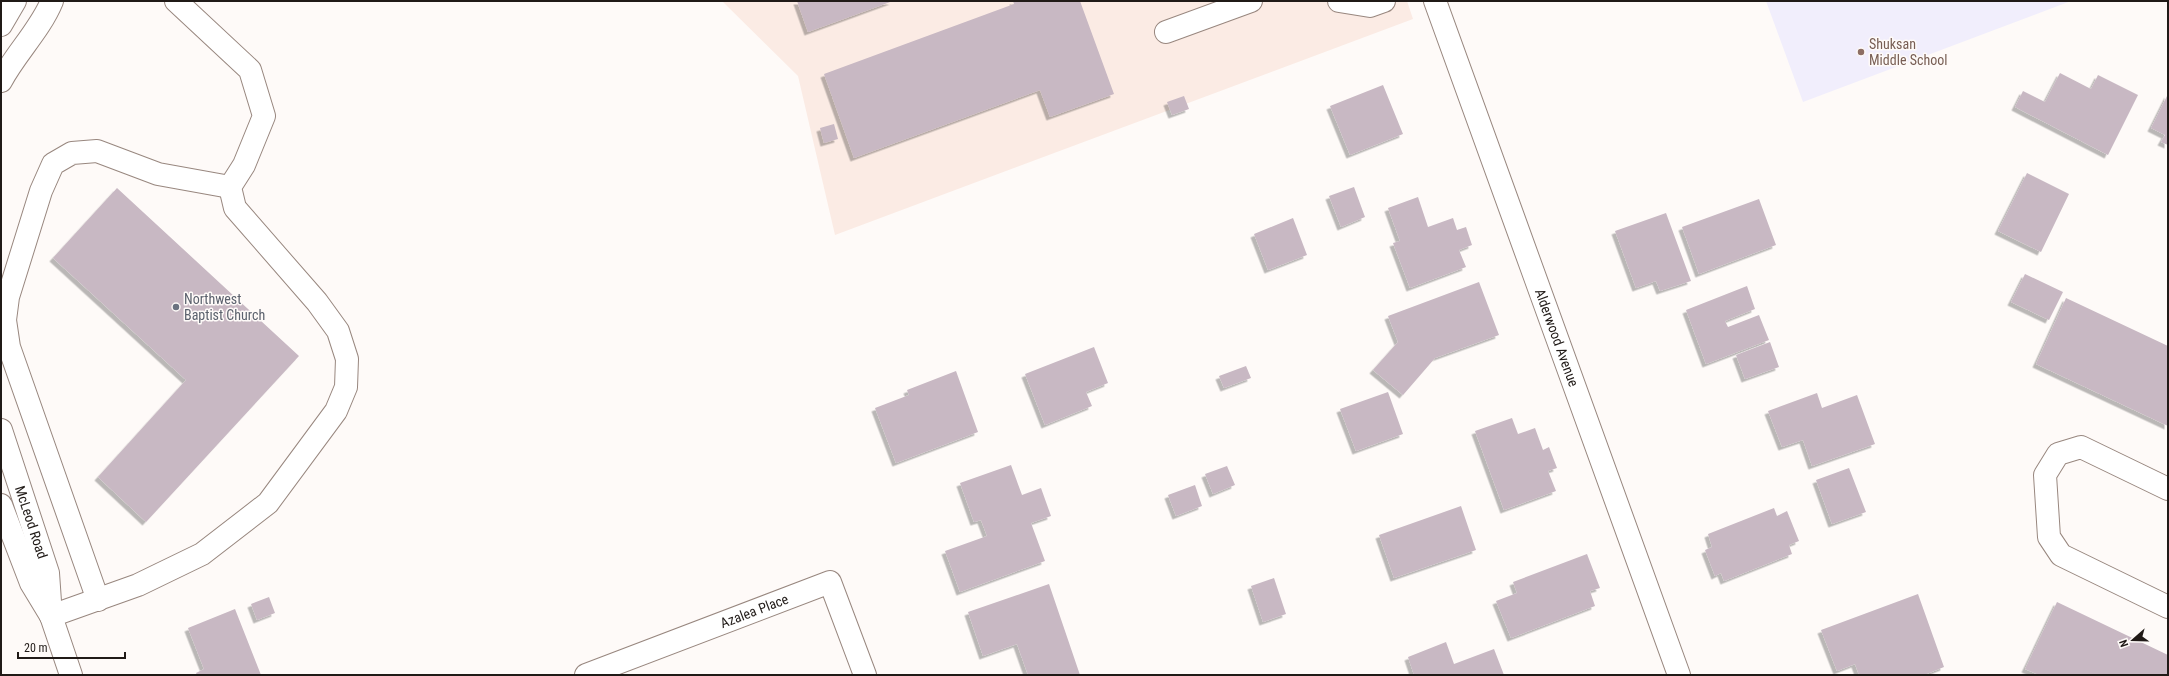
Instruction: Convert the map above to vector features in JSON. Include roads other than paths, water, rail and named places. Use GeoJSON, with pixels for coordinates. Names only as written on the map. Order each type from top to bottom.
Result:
{"type":"FeatureCollection","features":[{"type":"Feature","properties":{"kind":"street"},"geometry":{"type":"LineString","coordinates":[[1,25],[15,1]]}},
{"type":"Feature","properties":{"kind":"street"},"geometry":{"type":"LineString","coordinates":[[1,81],[10,65],[46,16],[52,1]]}},
{"type":"Feature","properties":{"kind":"street"},"geometry":{"type":"LineString","coordinates":[[51,616],[138,585],[202,554],[268,503],[336,411],[346,387],[347,359],[338,331],[317,302],[235,208],[230,188],[244,164],[264,116],[250,70],[176,1]]}},
{"type":"Feature","properties":{"kind":"street"},"geometry":{"type":"LineString","coordinates":[[1166,32],[1251,1]]}},
{"type":"Feature","properties":{"kind":"street"},"geometry":{"type":"LineString","coordinates":[[1339,1],[1370,6],[1384,1]]}},
{"type":"Feature","properties":{"kind":"street","name":"Alderwood Avenue"},"geometry":{"type":"LineString","coordinates":[[1435,1],[1679,675]]}},
{"type":"Feature","properties":{"kind":"street"},"geometry":{"type":"LineString","coordinates":[[98,600],[9,347],[5,320],[15,272],[41,191],[53,164],[72,153],[97,151],[158,174],[230,188]]}},
{"type":"Feature","properties":{"kind":"street","name":"McLeod Road"},"geometry":{"type":"LineString","coordinates":[[1,430],[48,573],[51,616]]}},
{"type":"Feature","properties":{"kind":"street"},"geometry":{"type":"LineString","coordinates":[[2168,489],[2081,447],[2058,454],[2045,475],[2049,537],[2061,555],[2168,607]]}},
{"type":"Feature","properties":{"kind":"street","name":"McLeod Road"},"geometry":{"type":"LineString","coordinates":[[1,505],[31,583],[51,616],[71,675]]}},
{"type":"Feature","properties":{"kind":"street","name":"Azalea Place"},"geometry":{"type":"LineString","coordinates":[[586,675],[830,582],[865,675]]}},
{"type":"Feature","properties":{"kind":"place","name":"Shuksan Middle School"},"geometry":{"type":"Point","coordinates":[1861,52]}},
{"type":"Feature","properties":{"kind":"place","name":"Northwest Baptist Church"},"geometry":{"type":"Point","coordinates":[176,307]}}]}
